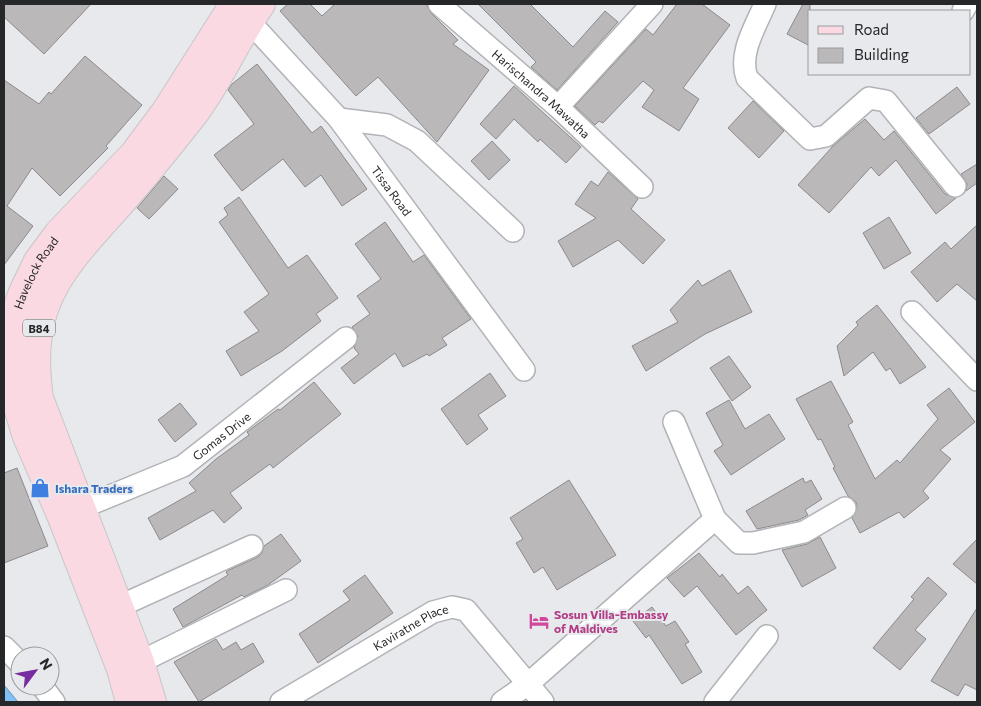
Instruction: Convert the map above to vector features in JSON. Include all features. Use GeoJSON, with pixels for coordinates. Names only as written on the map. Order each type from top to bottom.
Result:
{"type":"FeatureCollection","features":[{"type":"Feature","properties":{"kind":"main road","name":"Havelock Road"},"geometry":{"type":"LineString","coordinates":[[152,702],[140,662],[39,398],[35,366],[36,343],[48,295],[59,276],[81,247],[166,149],[198,108],[248,10]]}},
{"type":"Feature","properties":{"kind":"main road","name":"Havelock Road"},"geometry":{"type":"LineString","coordinates":[[130,702],[120,669],[61,515],[26,434],[16,402],[11,343],[13,320],[23,292],[38,261],[58,234],[134,154],[248,10]]}},
{"type":"Feature","properties":{"kind":"street","name":"Harischandra Mawatha"},"geometry":{"type":"LineString","coordinates":[[439,4],[558,107],[642,187]]}},
{"type":"Feature","properties":{"kind":"street"},"geometry":{"type":"LineString","coordinates":[[558,107],[652,4]]}},
{"type":"Feature","properties":{"kind":"street"},"geometry":{"type":"LineString","coordinates":[[765,4],[747,45],[743,68],[746,78],[810,139],[826,136],[869,98],[886,101],[955,186]]}},
{"type":"Feature","properties":{"kind":"street","name":"Tissa Road"},"geometry":{"type":"LineString","coordinates":[[248,10],[339,119],[524,370]]}},
{"type":"Feature","properties":{"kind":"street"},"geometry":{"type":"LineString","coordinates":[[339,119],[387,125],[417,141],[513,231]]}},
{"type":"Feature","properties":{"kind":"street"},"geometry":{"type":"LineString","coordinates":[[912,312],[977,380]]}},
{"type":"Feature","properties":{"kind":"street","name":"Gomas Drive"},"geometry":{"type":"LineString","coordinates":[[81,508],[183,466],[346,338]]}},
{"type":"Feature","properties":{"kind":"street"},"geometry":{"type":"LineString","coordinates":[[674,422],[715,519],[739,543],[753,543],[804,532],[845,508]]}},
{"type":"Feature","properties":{"kind":"street"},"geometry":{"type":"LineString","coordinates":[[502,702],[528,684],[715,519]]}},
{"type":"Feature","properties":{"kind":"street"},"geometry":{"type":"LineString","coordinates":[[118,607],[252,546]]}},
{"type":"Feature","properties":{"kind":"street"},"geometry":{"type":"LineString","coordinates":[[140,662],[286,590]]}},
{"type":"Feature","properties":{"kind":"street","name":"Kaviratne Place"},"geometry":{"type":"LineString","coordinates":[[281,702],[433,612],[452,607],[466,610],[543,702]]}},
{"type":"Feature","properties":{"kind":"street"},"geometry":{"type":"LineString","coordinates":[[715,702],[767,636]]}},
{"type":"Feature","properties":{"kind":"water"},"geometry":{"type":"Polygon","coordinates":[[[4,685],[10,692],[10,696],[13,696],[18,702],[4,702],[4,685]]]}},
{"type":"Feature","properties":{"kind":"building"},"geometry":{"type":"Polygon","coordinates":[[[4,4],[91,4],[44,54],[4,17],[4,4]]]}},
{"type":"Feature","properties":{"kind":"building"},"geometry":{"type":"Polygon","coordinates":[[[288,4],[310,4],[322,16],[335,4],[426,4],[431,13],[458,40],[453,44],[489,70],[437,142],[378,77],[356,96],[280,11],[288,4]]]}},
{"type":"Feature","properties":{"kind":"building"},"geometry":{"type":"Polygon","coordinates":[[[478,4],[530,4],[573,47],[605,11],[618,22],[557,90],[531,67],[536,62],[478,4]]]}},
{"type":"Feature","properties":{"kind":"building"},"geometry":{"type":"Polygon","coordinates":[[[677,4],[702,4],[730,25],[683,88],[699,99],[679,131],[642,107],[654,90],[643,81],[603,123],[599,121],[595,125],[575,106],[646,29],[653,35],[677,4]]]}},
{"type":"Feature","properties":{"kind":"building"},"geometry":{"type":"Polygon","coordinates":[[[803,4],[810,4],[810,10],[808,10],[808,45],[787,34],[803,4]]]}},
{"type":"Feature","properties":{"kind":"building"},"geometry":{"type":"Polygon","coordinates":[[[85,56],[142,105],[106,146],[108,148],[60,196],[32,168],[7,206],[33,226],[4,265],[4,80],[39,104],[49,92],[51,94],[85,56]]]}},
{"type":"Feature","properties":{"kind":"building"},"geometry":{"type":"Polygon","coordinates":[[[257,64],[312,133],[321,126],[367,189],[342,206],[321,175],[305,187],[283,159],[242,191],[214,155],[254,124],[228,90],[232,84],[257,64]]]}},
{"type":"Feature","properties":{"kind":"building"},"geometry":{"type":"Polygon","coordinates":[[[514,86],[581,147],[566,163],[540,139],[538,142],[514,119],[496,139],[480,124],[514,86]]]}},
{"type":"Feature","properties":{"kind":"building"},"geometry":{"type":"Polygon","coordinates":[[[957,87],[970,104],[929,134],[916,118],[957,87]]]}},
{"type":"Feature","properties":{"kind":"building"},"geometry":{"type":"Polygon","coordinates":[[[753,101],[784,131],[759,158],[728,128],[753,101]]]}},
{"type":"Feature","properties":{"kind":"building"},"geometry":{"type":"Polygon","coordinates":[[[865,119],[884,140],[894,131],[945,194],[956,198],[936,214],[896,160],[879,176],[871,167],[829,213],[798,185],[833,146],[865,119]]]}},
{"type":"Feature","properties":{"kind":"building"},"geometry":{"type":"Polygon","coordinates":[[[492,141],[510,160],[489,180],[471,161],[492,141]]]}},
{"type":"Feature","properties":{"kind":"building"},"geometry":{"type":"Polygon","coordinates":[[[977,164],[977,183],[966,191],[967,184],[961,174],[977,164]]]}},
{"type":"Feature","properties":{"kind":"building"},"geometry":{"type":"Polygon","coordinates":[[[608,172],[638,199],[631,209],[665,240],[643,264],[618,240],[573,267],[558,241],[596,218],[575,204],[591,181],[598,186],[608,172]]]}},
{"type":"Feature","properties":{"kind":"building"},"geometry":{"type":"Polygon","coordinates":[[[164,176],[178,189],[149,219],[137,208],[164,176]]]}},
{"type":"Feature","properties":{"kind":"building"},"geometry":{"type":"Polygon","coordinates":[[[239,197],[288,268],[307,255],[338,298],[316,314],[321,321],[282,351],[241,376],[226,351],[259,331],[244,312],[269,294],[219,222],[228,215],[224,208],[239,197]]]}},
{"type":"Feature","properties":{"kind":"building"},"geometry":{"type":"Polygon","coordinates":[[[889,217],[911,253],[884,269],[863,233],[889,217]]]}},
{"type":"Feature","properties":{"kind":"building"},"geometry":{"type":"Polygon","coordinates":[[[385,222],[413,262],[424,255],[471,319],[442,338],[447,345],[429,356],[427,354],[403,367],[395,353],[354,384],[341,368],[359,354],[354,348],[358,336],[352,327],[370,314],[357,296],[381,279],[355,244],[385,222]]]}},
{"type":"Feature","properties":{"kind":"building"},"geometry":{"type":"Polygon","coordinates":[[[977,225],[977,301],[957,284],[937,302],[911,272],[945,242],[951,249],[977,225]]]}},
{"type":"Feature","properties":{"kind":"building"},"geometry":{"type":"Polygon","coordinates":[[[730,270],[752,312],[705,334],[646,371],[632,346],[678,322],[670,310],[698,280],[702,286],[730,270]]]}},
{"type":"Feature","properties":{"kind":"building"},"geometry":{"type":"Polygon","coordinates":[[[877,305],[926,367],[900,384],[890,368],[886,371],[873,352],[844,376],[837,346],[858,325],[856,322],[877,305]]]}},
{"type":"Feature","properties":{"kind":"building"},"geometry":{"type":"Polygon","coordinates":[[[729,356],[751,387],[732,401],[710,368],[729,356]]]}},
{"type":"Feature","properties":{"kind":"building"},"geometry":{"type":"Polygon","coordinates":[[[490,373],[506,396],[478,415],[488,429],[467,445],[441,409],[490,373]]]}},
{"type":"Feature","properties":{"kind":"building"},"geometry":{"type":"Polygon","coordinates":[[[831,381],[853,422],[848,425],[875,479],[897,460],[900,463],[938,419],[927,405],[949,388],[975,422],[940,450],[951,459],[923,491],[929,498],[904,518],[899,512],[860,533],[852,518],[857,508],[856,502],[848,496],[833,468],[835,467],[821,439],[818,440],[796,399],[831,381]]]}},
{"type":"Feature","properties":{"kind":"building"},"geometry":{"type":"Polygon","coordinates":[[[314,382],[341,414],[273,468],[270,464],[230,493],[242,508],[224,523],[213,510],[160,540],[148,518],[196,491],[189,483],[216,459],[249,435],[247,432],[278,409],[280,410],[314,382]]]}},
{"type":"Feature","properties":{"kind":"building"},"geometry":{"type":"Polygon","coordinates":[[[729,400],[745,429],[769,414],[785,439],[731,475],[714,451],[723,445],[706,413],[729,400]]]}},
{"type":"Feature","properties":{"kind":"building"},"geometry":{"type":"Polygon","coordinates":[[[180,403],[197,424],[175,442],[158,420],[180,403]]]}},
{"type":"Feature","properties":{"kind":"building"},"geometry":{"type":"Polygon","coordinates":[[[17,468],[48,546],[4,563],[4,473],[17,468]]]}},
{"type":"Feature","properties":{"kind":"building"},"geometry":{"type":"Polygon","coordinates":[[[803,478],[805,483],[811,480],[822,499],[805,510],[808,515],[799,520],[757,529],[746,511],[803,478]]]}},
{"type":"Feature","properties":{"kind":"building"},"geometry":{"type":"Polygon","coordinates":[[[569,480],[616,555],[557,590],[543,567],[534,573],[516,543],[523,539],[510,518],[569,480]]]}},
{"type":"Feature","properties":{"kind":"building"},"geometry":{"type":"Polygon","coordinates":[[[281,534],[301,561],[268,585],[244,597],[242,595],[183,627],[173,609],[228,575],[226,572],[229,570],[258,557],[262,553],[264,546],[281,534]]]}},
{"type":"Feature","properties":{"kind":"building"},"geometry":{"type":"Polygon","coordinates":[[[820,537],[836,568],[802,587],[782,550],[807,544],[820,537]]]}},
{"type":"Feature","properties":{"kind":"building"},"geometry":{"type":"Polygon","coordinates":[[[977,539],[977,584],[953,564],[977,539]]]}},
{"type":"Feature","properties":{"kind":"building"},"geometry":{"type":"Polygon","coordinates":[[[699,553],[720,577],[722,574],[738,594],[748,586],[767,610],[736,635],[697,586],[684,597],[667,578],[699,553]]]}},
{"type":"Feature","properties":{"kind":"building"},"geometry":{"type":"Polygon","coordinates":[[[365,575],[393,613],[318,663],[299,634],[350,600],[343,591],[365,575]]]}},
{"type":"Feature","properties":{"kind":"building"},"geometry":{"type":"Polygon","coordinates":[[[928,577],[947,594],[915,630],[926,639],[900,670],[873,648],[914,599],[911,597],[928,577]]]}},
{"type":"Feature","properties":{"kind":"building"},"geometry":{"type":"Polygon","coordinates":[[[652,607],[666,626],[675,621],[689,642],[685,644],[702,672],[682,684],[649,635],[646,638],[633,621],[652,607]]]}},
{"type":"Feature","properties":{"kind":"building"},"geometry":{"type":"Polygon","coordinates":[[[977,608],[977,690],[965,684],[958,696],[931,681],[977,608]]]}},
{"type":"Feature","properties":{"kind":"building"},"geometry":{"type":"Polygon","coordinates":[[[216,639],[223,650],[236,642],[241,650],[253,643],[264,662],[199,702],[174,662],[216,639]]]}},
{"type":"Feature","properties":{"kind":"place","name":"Ishara Traders"},"geometry":{"type":"Point","coordinates":[40,488]}},
{"type":"Feature","properties":{"kind":"place","name":"Sosun Villa-Embassy of Maldives"},"geometry":{"type":"Point","coordinates":[539,621]}}]}
